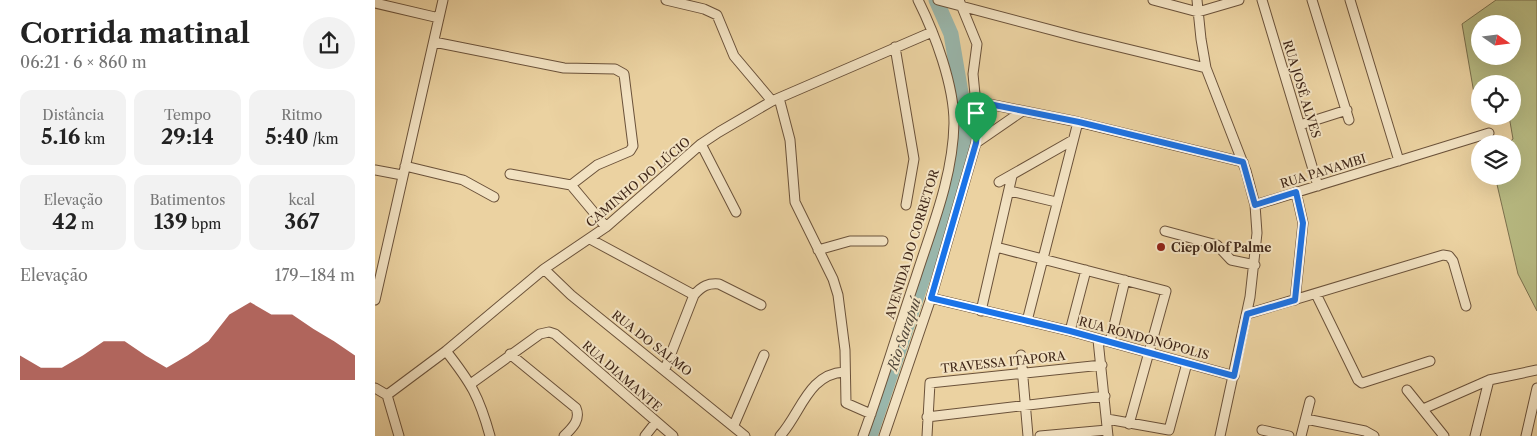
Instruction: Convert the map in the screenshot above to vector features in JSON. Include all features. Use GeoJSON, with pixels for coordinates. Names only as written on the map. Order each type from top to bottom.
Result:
{"type":"FeatureCollection","features":[{"type":"Feature","properties":{"kind":"street"},"geometry":{"type":"LineString","coordinates":[[375,300],[443,0]]}},
{"type":"Feature","properties":{"kind":"street"},"geometry":{"type":"LineString","coordinates":[[666,0],[712,12],[721,20],[734,56],[775,99],[790,140],[795,202],[833,279],[838,295],[845,350],[845,403],[871,414]]}},
{"type":"Feature","properties":{"kind":"street","name":"AVENIDA DO CORRETOR"},"geometry":{"type":"LineString","coordinates":[[863,436],[938,207],[951,154],[954,122],[951,93],[931,32],[918,0]]}},
{"type":"Feature","properties":{"kind":"street"},"geometry":{"type":"LineString","coordinates":[[938,0],[957,3],[1078,37],[1207,68]]}},
{"type":"Feature","properties":{"kind":"street"},"geometry":{"type":"LineString","coordinates":[[1153,0],[1197,12],[1239,0]]}},
{"type":"Feature","properties":{"kind":"street"},"geometry":{"type":"LineString","coordinates":[[1197,0],[1197,12],[1207,68],[1243,162],[1255,205],[1257,233],[1255,265],[1247,314],[1219,436]]}},
{"type":"Feature","properties":{"kind":"street","name":"RUA JOSÉ ALVES"},"geometry":{"type":"LineString","coordinates":[[1262,0],[1318,186]]}},
{"type":"Feature","properties":{"kind":"street"},"geometry":{"type":"LineString","coordinates":[[1301,125],[1348,115],[1311,0]]}},
{"type":"Feature","properties":{"kind":"street"},"geometry":{"type":"LineString","coordinates":[[1349,0],[1399,161]]}},
{"type":"Feature","properties":{"kind":"street"},"geometry":{"type":"LineString","coordinates":[[375,3],[439,18]]}},
{"type":"Feature","properties":{"kind":"street"},"geometry":{"type":"LineString","coordinates":[[884,436],[931,298],[976,143],[978,125],[974,101],[973,74],[977,44],[957,3]]}},
{"type":"Feature","properties":{"kind":"street","name":"CAMINHO DO LÚCIO"},"geometry":{"type":"LineString","coordinates":[[387,395],[446,351],[544,269],[606,227],[701,144],[746,114],[775,99],[931,32]]}},
{"type":"Feature","properties":{"kind":"street"},"geometry":{"type":"LineString","coordinates":[[434,42],[564,68],[621,70],[624,74],[632,149],[597,165],[571,185]]}},
{"type":"Feature","properties":{"kind":"street"},"geometry":{"type":"LineString","coordinates":[[895,47],[914,159],[906,205]]}},
{"type":"Feature","properties":{"kind":"street"},"geometry":{"type":"LineString","coordinates":[[974,101],[1021,112],[1079,122],[1243,162]]}},
{"type":"Feature","properties":{"kind":"street"},"geometry":{"type":"LineString","coordinates":[[976,143],[1021,112]]}},
{"type":"Feature","properties":{"kind":"street"},"geometry":{"type":"LineString","coordinates":[[1027,321],[1056,202],[1079,122]]}},
{"type":"Feature","properties":{"kind":"street","name":"RUA PANAMBI"},"geometry":{"type":"LineString","coordinates":[[1255,205],[1489,133]]}},
{"type":"Feature","properties":{"kind":"street"},"geometry":{"type":"LineString","coordinates":[[999,182],[1073,140]]}},
{"type":"Feature","properties":{"kind":"street"},"geometry":{"type":"LineString","coordinates":[[701,144],[736,212]]}},
{"type":"Feature","properties":{"kind":"street"},"geometry":{"type":"LineString","coordinates":[[405,166],[470,182],[486,194],[494,197]]}},
{"type":"Feature","properties":{"kind":"street"},"geometry":{"type":"LineString","coordinates":[[375,170],[402,175]]}},
{"type":"Feature","properties":{"kind":"street"},"geometry":{"type":"LineString","coordinates":[[510,174],[571,185],[606,227]]}},
{"type":"Feature","properties":{"kind":"street"},"geometry":{"type":"LineString","coordinates":[[981,311],[1012,176]]}},
{"type":"Feature","properties":{"kind":"street"},"geometry":{"type":"LineString","coordinates":[[1010,191],[1056,202]]}},
{"type":"Feature","properties":{"kind":"street"},"geometry":{"type":"LineString","coordinates":[[1295,300],[1303,232],[1296,192]]}},
{"type":"Feature","properties":{"kind":"street"},"geometry":{"type":"LineString","coordinates":[[1165,231],[1217,245],[1231,260],[1255,265]]}},
{"type":"Feature","properties":{"kind":"street"},"geometry":{"type":"LineString","coordinates":[[590,239],[694,294]]}},
{"type":"Feature","properties":{"kind":"street"},"geometry":{"type":"LineString","coordinates":[[818,250],[850,241],[883,241]]}},
{"type":"Feature","properties":{"kind":"street"},"geometry":{"type":"LineString","coordinates":[[996,247],[1163,289],[1167,295],[1129,424]]}},
{"type":"Feature","properties":{"kind":"street"},"geometry":{"type":"LineString","coordinates":[[1247,314],[1443,255],[1449,256],[1453,261],[1466,306]]}},
{"type":"Feature","properties":{"kind":"street","name":"RUA DO SALMO"},"geometry":{"type":"LineString","coordinates":[[544,269],[571,294],[734,424],[745,436]]}},
{"type":"Feature","properties":{"kind":"street"},"geometry":{"type":"LineString","coordinates":[[1070,331],[1086,270]]}},
{"type":"Feature","properties":{"kind":"street"},"geometry":{"type":"LineString","coordinates":[[1110,342],[1125,280]]}},
{"type":"Feature","properties":{"kind":"street"},"geometry":{"type":"LineString","coordinates":[[665,369],[694,294],[706,285],[719,284],[761,305]]}},
{"type":"Feature","properties":{"kind":"street"},"geometry":{"type":"LineString","coordinates":[[1316,294],[1358,380],[1362,383],[1431,361]]}},
{"type":"Feature","properties":{"kind":"street","name":"RUA RONDONÓPOLIS"},"geometry":{"type":"LineString","coordinates":[[931,298],[1070,331],[1234,376]]}},
{"type":"Feature","properties":{"kind":"street","name":"RUA DIAMANTE"},"geometry":{"type":"LineString","coordinates":[[510,354],[540,334],[549,332],[555,334],[673,436]]}},
{"type":"Feature","properties":{"kind":"street"},"geometry":{"type":"LineString","coordinates":[[1040,436],[1107,433],[1102,365],[1098,340]]}},
{"type":"Feature","properties":{"kind":"street"},"geometry":{"type":"LineString","coordinates":[[446,351],[471,384],[482,406],[490,436]]}},
{"type":"Feature","properties":{"kind":"street"},"geometry":{"type":"LineString","coordinates":[[471,384],[510,354],[576,408],[578,416],[576,423],[564,436]]}},
{"type":"Feature","properties":{"kind":"street"},"geometry":{"type":"LineString","coordinates":[[734,424],[765,355]]}},
{"type":"Feature","properties":{"kind":"street"},"geometry":{"type":"LineString","coordinates":[[1021,355],[1028,436]]}},
{"type":"Feature","properties":{"kind":"street"},"geometry":{"type":"LineString","coordinates":[[1107,419],[1169,430],[1187,363]]}},
{"type":"Feature","properties":{"kind":"street","name":"TRAVESSA ITAPORA"},"geometry":{"type":"LineString","coordinates":[[927,436],[930,383],[1102,365]]}},
{"type":"Feature","properties":{"kind":"street"},"geometry":{"type":"LineString","coordinates":[[1423,408],[1489,380],[1529,370],[1537,370]]}},
{"type":"Feature","properties":{"kind":"street"},"geometry":{"type":"LineString","coordinates":[[780,436],[817,382],[833,372],[844,372]]}},
{"type":"Feature","properties":{"kind":"street"},"geometry":{"type":"LineString","coordinates":[[1475,436],[1489,380]]}},
{"type":"Feature","properties":{"kind":"street"},"geometry":{"type":"LineString","coordinates":[[375,388],[387,395],[399,436]]}},
{"type":"Feature","properties":{"kind":"street"},"geometry":{"type":"LineString","coordinates":[[1526,436],[1537,388]]}},
{"type":"Feature","properties":{"kind":"street"},"geometry":{"type":"LineString","coordinates":[[1407,390],[1444,436]]}},
{"type":"Feature","properties":{"kind":"street"},"geometry":{"type":"LineString","coordinates":[[927,417],[1105,396]]}},
{"type":"Feature","properties":{"kind":"street"},"geometry":{"type":"LineString","coordinates":[[1301,436],[1310,401]]}},
{"type":"Feature","properties":{"kind":"street"},"geometry":{"type":"LineString","coordinates":[[1306,419],[1365,431],[1374,436]]}},
{"type":"Feature","properties":{"kind":"street"},"geometry":{"type":"LineString","coordinates":[[645,436],[657,422]]}},
{"type":"Feature","properties":{"kind":"street"},"geometry":{"type":"LineString","coordinates":[[1262,430],[1289,436]]}},
{"type":"Feature","properties":{"kind":"green space"},"geometry":{"type":"Polygon","coordinates":[[[1496,0],[1537,0],[1537,311],[1518,274],[1497,185],[1521,185],[1521,135],[1512,135],[1511,125],[1521,125],[1521,75],[1471,76],[1462,24],[1471,18],[1471,65],[1521,65],[1521,15],[1475,15],[1496,0]]]}},
{"type":"Feature","properties":{"kind":"waterway","name":"Rio Sarapuí"},"geometry":{"type":"LineString","coordinates":[[870,436],[961,165],[966,122],[951,34],[936,0]]}},
{"type":"Feature","properties":{"kind":"place","name":"Ciep Olof Palme"},"geometry":{"type":"Point","coordinates":[1161,247]}},
{"type":"Feature","properties":{"kind":"route"},"geometry":{"type":"LineString","coordinates":[[974,101],[1021,112],[1079,122],[1243,162],[1255,205],[1296,192],[1303,223],[1303,241],[1295,300],[1247,314],[1234,376],[1070,331],[931,298],[976,143],[978,125],[974,101]]}}]}
